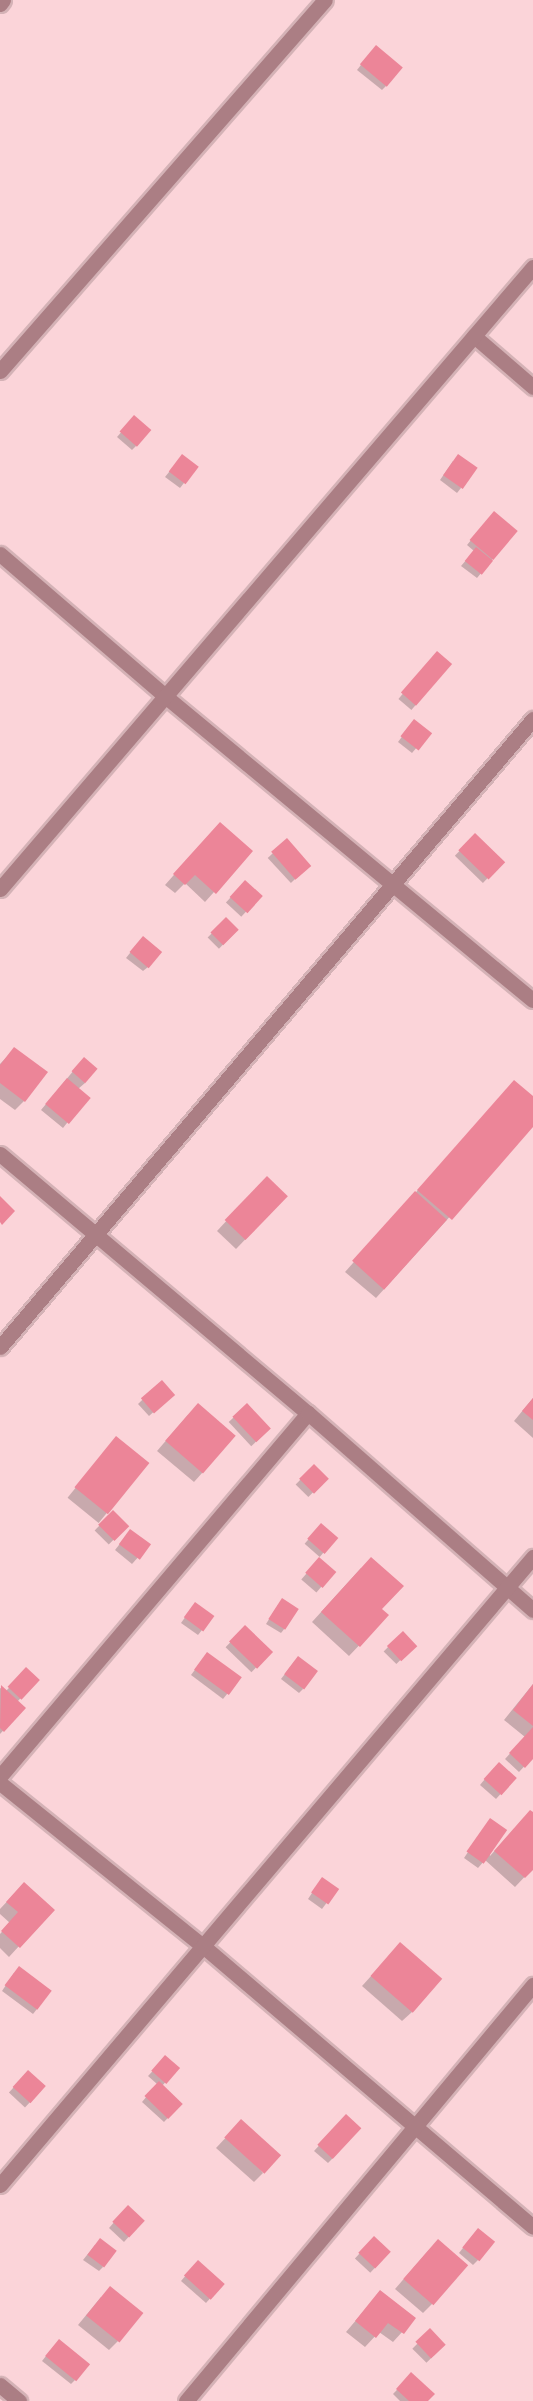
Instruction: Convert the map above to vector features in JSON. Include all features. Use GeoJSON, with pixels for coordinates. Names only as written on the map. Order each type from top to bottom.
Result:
{"type":"FeatureCollection","features":[{"type":"Feature","properties":{"kind":"street"},"geometry":{"type":"LineString","coordinates":[[0,4],[3,0]]}},
{"type":"Feature","properties":{"kind":"street"},"geometry":{"type":"LineString","coordinates":[[0,371],[324,0]]}},
{"type":"Feature","properties":{"kind":"street"},"geometry":{"type":"LineString","coordinates":[[0,889],[533,267]]}},
{"type":"Feature","properties":{"kind":"street"},"geometry":{"type":"LineString","coordinates":[[474,336],[533,387]]}},
{"type":"Feature","properties":{"kind":"street"},"geometry":{"type":"LineString","coordinates":[[0,554],[165,696],[533,1000]]}},
{"type":"Feature","properties":{"kind":"street"},"geometry":{"type":"LineString","coordinates":[[0,1347],[94,1233],[533,719]]}},
{"type":"Feature","properties":{"kind":"street"},"geometry":{"type":"LineString","coordinates":[[0,1154],[308,1413],[533,1610]]}},
{"type":"Feature","properties":{"kind":"street"},"geometry":{"type":"LineString","coordinates":[[0,1776],[308,1413]]}},
{"type":"Feature","properties":{"kind":"street"},"geometry":{"type":"LineString","coordinates":[[0,2184],[533,1557]]}},
{"type":"Feature","properties":{"kind":"street"},"geometry":{"type":"LineString","coordinates":[[0,1783],[203,1946],[533,2227]]}},
{"type":"Feature","properties":{"kind":"street"},"geometry":{"type":"LineString","coordinates":[[186,2401],[533,1985]]}},
{"type":"Feature","properties":{"kind":"street"},"geometry":{"type":"LineString","coordinates":[[0,2385],[19,2401]]}},
{"type":"Feature","properties":{"kind":"building"},"geometry":{"type":"Polygon","coordinates":[[[376,45],[403,67],[387,87],[360,64],[376,45]]]}},
{"type":"Feature","properties":{"kind":"building"},"geometry":{"type":"Polygon","coordinates":[[[134,415],[151,430],[137,447],[120,432],[134,415]]]}},
{"type":"Feature","properties":{"kind":"building"},"geometry":{"type":"Polygon","coordinates":[[[182,454],[199,467],[186,484],[169,472],[182,454]]]}},
{"type":"Feature","properties":{"kind":"building"},"geometry":{"type":"Polygon","coordinates":[[[458,454],[478,468],[463,489],[443,475],[458,454]]]}},
{"type":"Feature","properties":{"kind":"building"},"geometry":{"type":"Polygon","coordinates":[[[494,511],[518,531],[493,560],[470,540],[494,511]]]}},
{"type":"Feature","properties":{"kind":"building"},"geometry":{"type":"Polygon","coordinates":[[[476,547],[493,561],[482,575],[465,561],[476,547]]]}},
{"type":"Feature","properties":{"kind":"building"},"geometry":{"type":"Polygon","coordinates":[[[437,651],[452,664],[416,706],[401,693],[437,651]]]}},
{"type":"Feature","properties":{"kind":"building"},"geometry":{"type":"Polygon","coordinates":[[[414,719],[432,733],[419,750],[400,736],[414,719]]]}},
{"type":"Feature","properties":{"kind":"building"},"geometry":{"type":"Polygon","coordinates":[[[220,822],[253,851],[216,894],[195,875],[185,885],[173,874],[220,822]]]}},
{"type":"Feature","properties":{"kind":"building"},"geometry":{"type":"Polygon","coordinates":[[[475,833],[505,862],[489,879],[458,850],[475,833]]]}},
{"type":"Feature","properties":{"kind":"building"},"geometry":{"type":"Polygon","coordinates":[[[287,838],[311,866],[295,880],[271,852],[287,838]]]}},
{"type":"Feature","properties":{"kind":"building"},"geometry":{"type":"Polygon","coordinates":[[[245,880],[263,896],[247,913],[230,897],[245,880]]]}},
{"type":"Feature","properties":{"kind":"building"},"geometry":{"type":"Polygon","coordinates":[[[226,917],[239,930],[223,945],[210,933],[226,917]]]}},
{"type":"Feature","properties":{"kind":"building"},"geometry":{"type":"Polygon","coordinates":[[[143,936],[162,952],[149,968],[130,952],[143,936]]]}},
{"type":"Feature","properties":{"kind":"building"},"geometry":{"type":"Polygon","coordinates":[[[14,1047],[48,1072],[25,1102],[0,1083],[0,1065],[14,1047]]]}},
{"type":"Feature","properties":{"kind":"building"},"geometry":{"type":"Polygon","coordinates":[[[84,1057],[98,1069],[85,1083],[72,1071],[84,1057]]]}},
{"type":"Feature","properties":{"kind":"building"},"geometry":{"type":"Polygon","coordinates":[[[67,1078],[91,1098],[69,1124],[45,1104],[67,1078]]]}},
{"type":"Feature","properties":{"kind":"building"},"geometry":{"type":"Polygon","coordinates":[[[514,1080],[533,1096],[533,1127],[452,1220],[417,1190],[514,1080]]]}},
{"type":"Feature","properties":{"kind":"building"},"geometry":{"type":"Polygon","coordinates":[[[267,1176],[288,1196],[245,1240],[225,1220],[267,1176]]]}},
{"type":"Feature","properties":{"kind":"building"},"geometry":{"type":"Polygon","coordinates":[[[415,1191],[447,1220],[384,1290],[352,1261],[415,1191]]]}},
{"type":"Feature","properties":{"kind":"building"},"geometry":{"type":"Polygon","coordinates":[[[0,1196],[15,1211],[2,1225],[0,1222],[0,1196]]]}},
{"type":"Feature","properties":{"kind":"building"},"geometry":{"type":"Polygon","coordinates":[[[162,1380],[175,1395],[154,1413],[141,1398],[162,1380]]]}},
{"type":"Feature","properties":{"kind":"building"},"geometry":{"type":"Polygon","coordinates":[[[533,1398],[533,1420],[522,1411],[533,1398]]]}},
{"type":"Feature","properties":{"kind":"building"},"geometry":{"type":"Polygon","coordinates":[[[198,1403],[236,1436],[203,1474],[165,1441],[198,1403]]]}},
{"type":"Feature","properties":{"kind":"building"},"geometry":{"type":"Polygon","coordinates":[[[247,1403],[271,1429],[256,1442],[232,1417],[247,1403]]]}},
{"type":"Feature","properties":{"kind":"building"},"geometry":{"type":"Polygon","coordinates":[[[116,1436],[149,1463],[108,1514],[74,1487],[116,1436]]]}},
{"type":"Feature","properties":{"kind":"building"},"geometry":{"type":"Polygon","coordinates":[[[314,1464],[329,1479],[314,1494],[299,1479],[314,1464]]]}},
{"type":"Feature","properties":{"kind":"building"},"geometry":{"type":"Polygon","coordinates":[[[113,1510],[129,1526],[114,1541],[98,1525],[113,1510]]]}},
{"type":"Feature","properties":{"kind":"building"},"geometry":{"type":"Polygon","coordinates":[[[321,1523],[338,1538],[325,1554],[307,1539],[321,1523]]]}},
{"type":"Feature","properties":{"kind":"building"},"geometry":{"type":"Polygon","coordinates":[[[130,1529],[151,1544],[140,1560],[119,1544],[130,1529]]]}},
{"type":"Feature","properties":{"kind":"building"},"geometry":{"type":"Polygon","coordinates":[[[319,1557],[336,1572],[323,1588],[305,1573],[319,1557]]]}},
{"type":"Feature","properties":{"kind":"building"},"geometry":{"type":"Polygon","coordinates":[[[371,1557],[404,1586],[382,1609],[389,1615],[360,1647],[321,1612],[371,1557]]]}},
{"type":"Feature","properties":{"kind":"building"},"geometry":{"type":"Polygon","coordinates":[[[282,1598],[299,1609],[285,1630],[268,1619],[282,1598]]]}},
{"type":"Feature","properties":{"kind":"building"},"geometry":{"type":"Polygon","coordinates":[[[195,1602],[214,1616],[203,1631],[184,1617],[195,1602]]]}},
{"type":"Feature","properties":{"kind":"building"},"geometry":{"type":"Polygon","coordinates":[[[245,1625],[273,1652],[257,1669],[229,1642],[245,1625]]]}},
{"type":"Feature","properties":{"kind":"building"},"geometry":{"type":"Polygon","coordinates":[[[403,1631],[417,1646],[401,1661],[387,1646],[403,1631]]]}},
{"type":"Feature","properties":{"kind":"building"},"geometry":{"type":"Polygon","coordinates":[[[207,1652],[242,1677],[229,1695],[194,1670],[207,1652]]]}},
{"type":"Feature","properties":{"kind":"building"},"geometry":{"type":"Polygon","coordinates":[[[298,1656],[318,1671],[304,1689],[284,1674],[298,1656]]]}},
{"type":"Feature","properties":{"kind":"building"},"geometry":{"type":"Polygon","coordinates":[[[26,1667],[40,1680],[21,1700],[8,1687],[26,1667]]]}},
{"type":"Feature","properties":{"kind":"building"},"geometry":{"type":"Polygon","coordinates":[[[533,1684],[533,1726],[513,1710],[533,1684]]]}},
{"type":"Feature","properties":{"kind":"building"},"geometry":{"type":"Polygon","coordinates":[[[1,1685],[26,1708],[4,1732],[0,1728],[1,1685]]]}},
{"type":"Feature","properties":{"kind":"building"},"geometry":{"type":"Polygon","coordinates":[[[533,1727],[533,1759],[525,1768],[509,1753],[533,1727]]]}},
{"type":"Feature","properties":{"kind":"building"},"geometry":{"type":"Polygon","coordinates":[[[499,1762],[517,1778],[501,1795],[484,1779],[499,1762]]]}},
{"type":"Feature","properties":{"kind":"building"},"geometry":{"type":"Polygon","coordinates":[[[530,1810],[533,1812],[533,1870],[525,1878],[494,1851],[530,1810]]]}},
{"type":"Feature","properties":{"kind":"building"},"geometry":{"type":"Polygon","coordinates":[[[490,1818],[507,1830],[484,1864],[466,1852],[490,1818]]]}},
{"type":"Feature","properties":{"kind":"building"},"geometry":{"type":"Polygon","coordinates":[[[322,1877],[339,1889],[328,1905],[311,1893],[322,1877]]]}},
{"type":"Feature","properties":{"kind":"building"},"geometry":{"type":"Polygon","coordinates":[[[24,1882],[55,1910],[20,1948],[1,1931],[18,1912],[6,1902],[24,1882]]]}},
{"type":"Feature","properties":{"kind":"building"},"geometry":{"type":"Polygon","coordinates":[[[400,1942],[442,1979],[413,2013],[370,1976],[400,1942]]]}},
{"type":"Feature","properties":{"kind":"building"},"geometry":{"type":"Polygon","coordinates":[[[19,1966],[52,1991],[37,2010],[5,1985],[19,1966]]]}},
{"type":"Feature","properties":{"kind":"building"},"geometry":{"type":"Polygon","coordinates":[[[165,2055],[180,2068],[166,2084],[151,2071],[165,2055]]]}},
{"type":"Feature","properties":{"kind":"building"},"geometry":{"type":"Polygon","coordinates":[[[28,2070],[46,2086],[30,2103],[13,2087],[28,2070]]]}},
{"type":"Feature","properties":{"kind":"building"},"geometry":{"type":"Polygon","coordinates":[[[159,2081],[183,2104],[168,2119],[144,2096],[159,2081]]]}},
{"type":"Feature","properties":{"kind":"building"},"geometry":{"type":"Polygon","coordinates":[[[346,2114],[361,2128],[333,2159],[317,2145],[346,2114]]]}},
{"type":"Feature","properties":{"kind":"building"},"geometry":{"type":"Polygon","coordinates":[[[241,2119],[281,2155],[264,2174],[224,2138],[241,2119]]]}},
{"type":"Feature","properties":{"kind":"building"},"geometry":{"type":"Polygon","coordinates":[[[128,2205],[145,2221],[129,2238],[112,2222],[128,2205]]]}},
{"type":"Feature","properties":{"kind":"building"},"geometry":{"type":"Polygon","coordinates":[[[478,2228],[495,2242],[479,2261],[462,2247],[478,2228]]]}},
{"type":"Feature","properties":{"kind":"building"},"geometry":{"type":"Polygon","coordinates":[[[374,2236],[391,2252],[375,2269],[358,2253],[374,2236]]]}},
{"type":"Feature","properties":{"kind":"building"},"geometry":{"type":"Polygon","coordinates":[[[100,2238],[117,2251],[104,2267],[87,2255],[100,2238]]]}},
{"type":"Feature","properties":{"kind":"building"},"geometry":{"type":"Polygon","coordinates":[[[438,2239],[468,2265],[433,2305],[403,2279],[438,2239]]]}},
{"type":"Feature","properties":{"kind":"building"},"geometry":{"type":"Polygon","coordinates":[[[198,2260],[225,2284],[211,2300],[184,2276],[198,2260]]]}},
{"type":"Feature","properties":{"kind":"building"},"geometry":{"type":"Polygon","coordinates":[[[110,2286],[143,2313],[120,2343],[86,2316],[110,2286]]]}},
{"type":"Feature","properties":{"kind":"building"},"geometry":{"type":"Polygon","coordinates":[[[380,2290],[416,2318],[404,2334],[388,2323],[376,2338],[355,2321],[380,2290]]]}},
{"type":"Feature","properties":{"kind":"building"},"geometry":{"type":"Polygon","coordinates":[[[430,2328],[446,2345],[431,2358],[415,2342],[430,2328]]]}},
{"type":"Feature","properties":{"kind":"building"},"geometry":{"type":"Polygon","coordinates":[[[59,2339],[90,2364],[76,2381],[45,2356],[59,2339]]]}},
{"type":"Feature","properties":{"kind":"building"},"geometry":{"type":"Polygon","coordinates":[[[411,2372],[435,2394],[428,2401],[409,2401],[396,2389],[411,2372]]]}}]}
